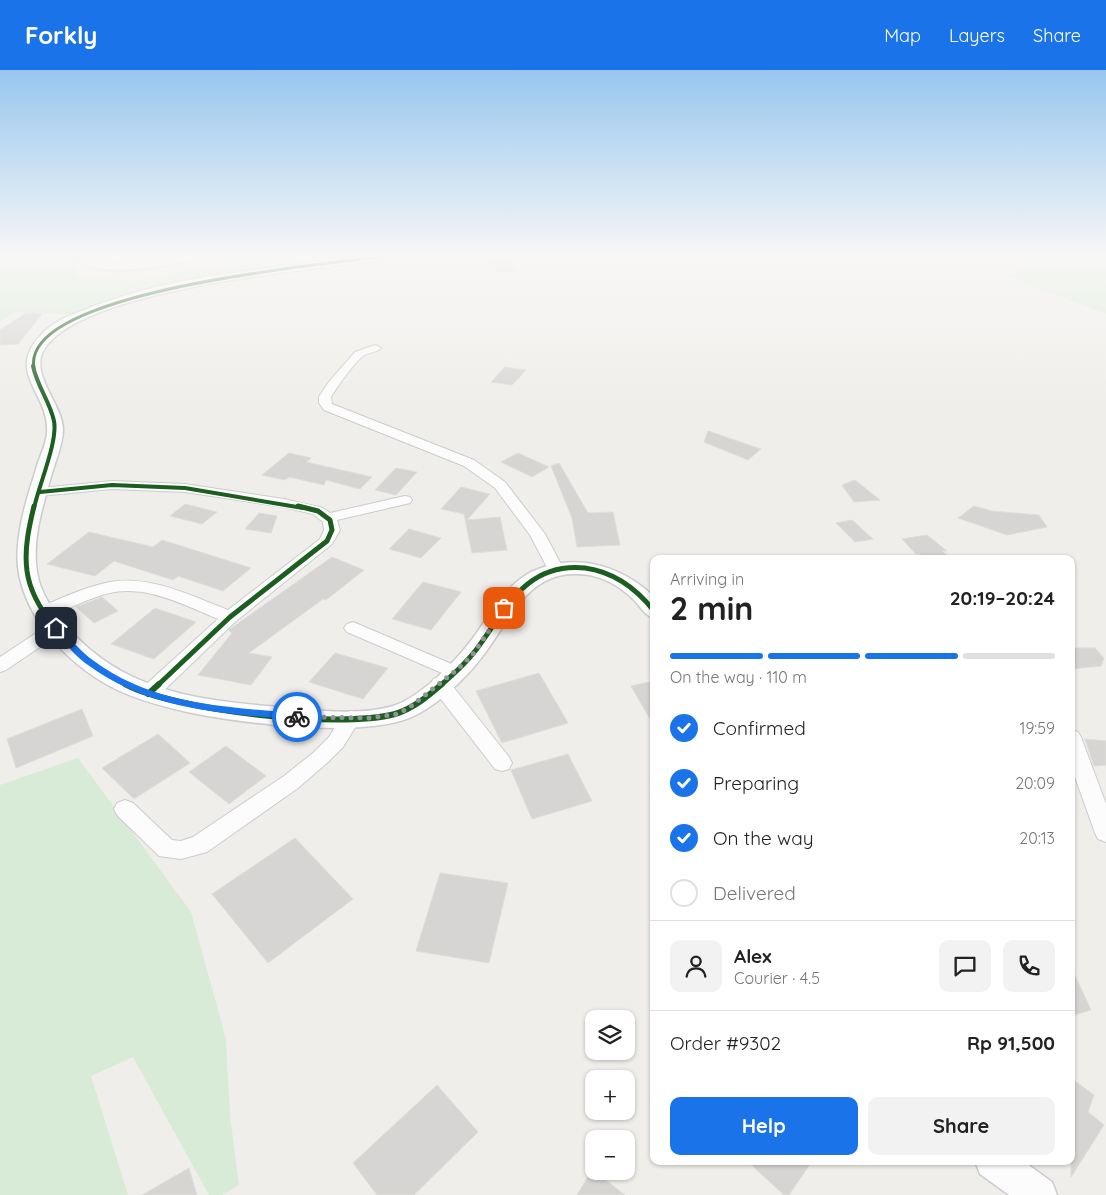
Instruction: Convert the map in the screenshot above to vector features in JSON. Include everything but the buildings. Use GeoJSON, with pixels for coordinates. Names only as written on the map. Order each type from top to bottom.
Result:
{"type":"FeatureCollection","features":[{"type":"Feature","properties":{"kind":"street"},"geometry":{"type":"LineString","coordinates":[[96,310],[59,328],[38,347],[33,357],[32,367],[54,415],[56,434],[26,554],[28,577],[44,612],[56,628],[90,662],[116,679],[148,694],[201,708],[308,718],[370,718],[398,714],[447,678],[474,653],[504,608],[536,577],[564,569],[597,570],[617,576],[630,584],[650,605]]}},
{"type":"Feature","properties":{"kind":"street"},"geometry":{"type":"LineString","coordinates":[[375,348],[360,354],[332,386],[325,397],[325,403],[328,407],[469,463],[500,485],[564,569]]}},
{"type":"Feature","properties":{"kind":"street"},"geometry":{"type":"LineString","coordinates":[[40,492],[112,485],[185,488],[284,503],[318,511],[330,520],[332,530],[327,541],[230,617],[148,694]]}},
{"type":"Feature","properties":{"kind":"street"},"geometry":{"type":"LineString","coordinates":[[327,518],[405,500]]}},
{"type":"Feature","properties":{"kind":"street"},"geometry":{"type":"LineString","coordinates":[[44,612],[102,590],[131,586],[150,588],[230,617]]}},
{"type":"Feature","properties":{"kind":"street"},"geometry":{"type":"LineString","coordinates":[[0,666],[56,628]]}},
{"type":"Feature","properties":{"kind":"street"},"geometry":{"type":"LineString","coordinates":[[353,628],[447,678],[502,763]]}},
{"type":"Feature","properties":{"kind":"street"},"geometry":{"type":"LineString","coordinates":[[125,809],[167,849],[180,850],[199,844],[291,782],[320,758],[336,742],[351,718]]}},
{"type":"Feature","properties":{"kind":"street"},"geometry":{"type":"LineString","coordinates":[[1075,747],[1104,820]]}},
{"type":"Feature","properties":{"kind":"street"},"geometry":{"type":"LineString","coordinates":[[998,1165],[1039,1195]]}},
{"type":"Feature","properties":{"kind":"green space"},"geometry":{"type":"Polygon","coordinates":[[[0,310],[81,310],[74,315],[14,312],[0,322],[0,310]]]}},
{"type":"Feature","properties":{"kind":"green space"},"geometry":{"type":"Polygon","coordinates":[[[1094,310],[1106,310],[1106,314],[1094,310]]]}},
{"type":"Feature","properties":{"kind":"green space"},"geometry":{"type":"Polygon","coordinates":[[[78,758],[191,912],[226,1039],[230,1116],[239,1185],[222,1195],[209,1195],[133,1057],[91,1076],[128,1195],[0,1195],[0,785],[78,758]]]}},
{"type":"Feature","properties":{"kind":"cycle path"},"geometry":{"type":"LineString","coordinates":[[95,310],[72,319],[48,335],[34,355],[35,373],[52,412],[55,436],[29,531],[26,558],[27,571],[31,586],[41,607],[54,626],[76,651],[102,671],[129,686],[190,704],[222,709],[332,719],[382,717],[408,709],[453,675],[475,651],[515,595],[525,585],[547,572],[578,568],[593,569],[621,580],[633,588],[650,606]]}},
{"type":"Feature","properties":{"kind":"cycle path"},"geometry":{"type":"LineString","coordinates":[[40,492],[112,485],[185,488],[284,503],[318,511],[330,520],[332,530],[327,541],[230,617],[148,694]]}},
{"type":"Feature","properties":{"kind":"way so far"},"geometry":{"type":"LineString","coordinates":[[297,717],[370,718],[398,714],[421,700],[474,653],[504,608]]}},
{"type":"Feature","properties":{"kind":"route"},"geometry":{"type":"LineString","coordinates":[[56,628],[90,662],[116,679],[148,694],[201,708],[297,717]]}}]}
